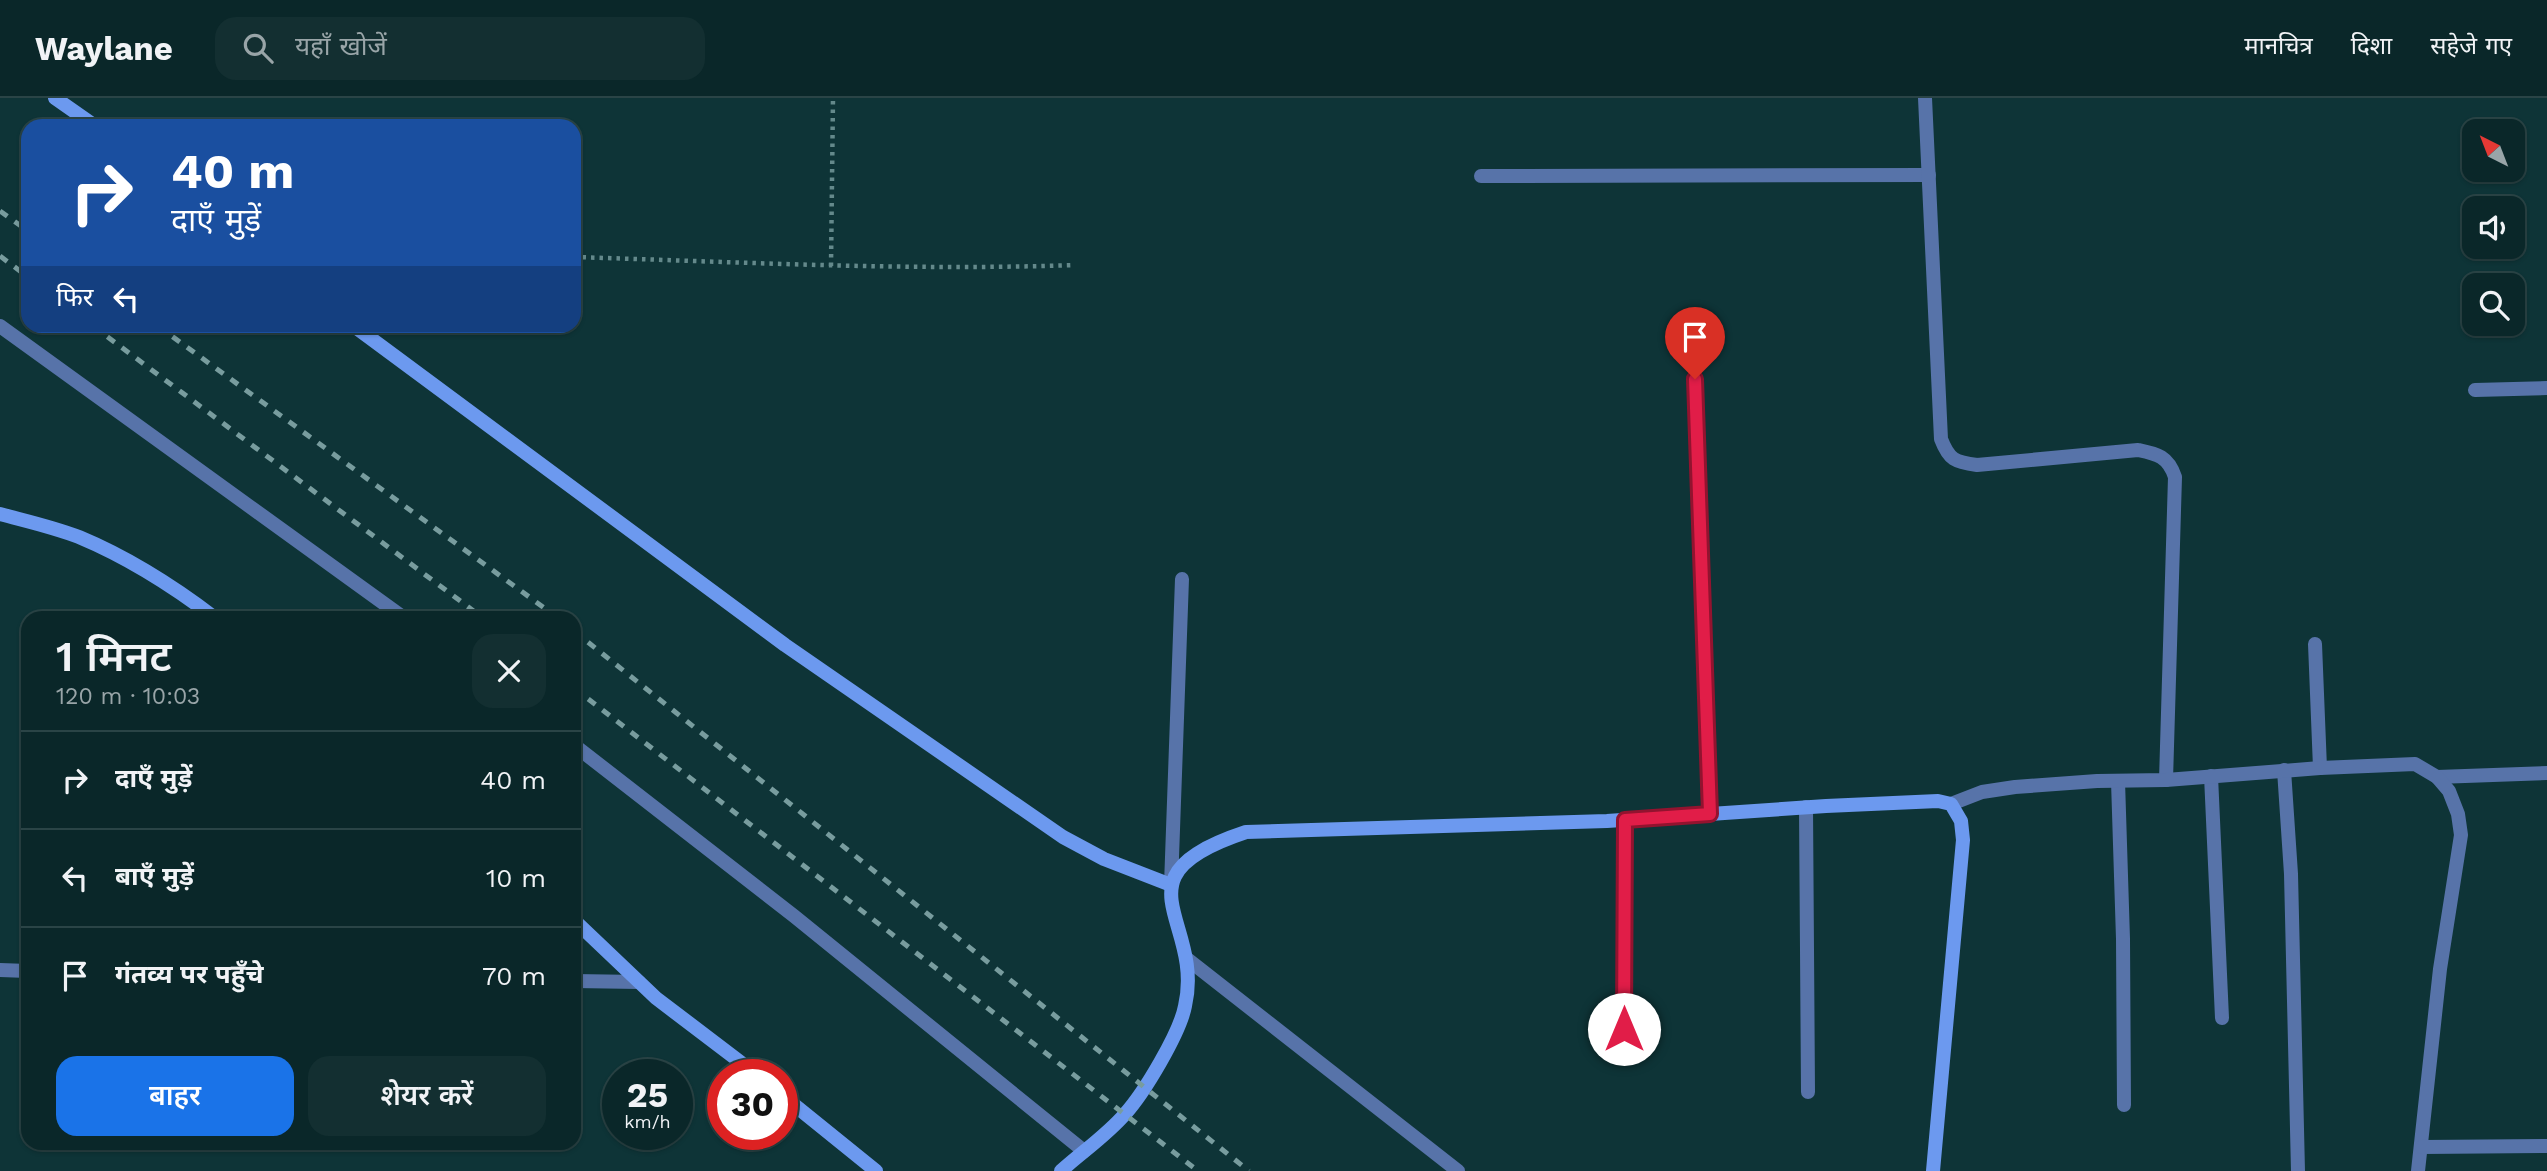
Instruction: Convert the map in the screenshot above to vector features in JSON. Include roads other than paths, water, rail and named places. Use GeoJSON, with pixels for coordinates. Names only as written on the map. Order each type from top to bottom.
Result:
{"type":"FeatureCollection","features":[{"type":"Feature","properties":{"kind":"street"},"geometry":{"type":"LineString","coordinates":[[55,98],[85,119]]}},
{"type":"Feature","properties":{"kind":"street"},"geometry":{"type":"LineString","coordinates":[[1925,98],[1941,439],[1947,454],[1959,463],[1977,465],[2138,450],[2157,454],[2171,464],[2175,477],[2166,779]]}},
{"type":"Feature","properties":{"kind":"street"},"geometry":{"type":"LineString","coordinates":[[1481,176],[1929,176]]}},
{"type":"Feature","properties":{"kind":"street"},"geometry":{"type":"LineString","coordinates":[[0,326],[394,611]]}},
{"type":"Feature","properties":{"kind":"street"},"geometry":{"type":"LineString","coordinates":[[363,333],[785,645],[1063,837],[1104,859],[1171,885]]}},
{"type":"Feature","properties":{"kind":"street"},"geometry":{"type":"LineString","coordinates":[[1695,379],[1710,814]]}},
{"type":"Feature","properties":{"kind":"street"},"geometry":{"type":"LineString","coordinates":[[2475,390],[2547,388]]}},
{"type":"Feature","properties":{"kind":"street"},"geometry":{"type":"LineString","coordinates":[[0,514],[79,537],[135,565],[206,611]]}},
{"type":"Feature","properties":{"kind":"street"},"geometry":{"type":"LineString","coordinates":[[1061,1171],[1125,1114],[1172,1038],[1185,1009],[1188,988],[1186,958],[1171,907],[1182,579]]}},
{"type":"Feature","properties":{"kind":"street"},"geometry":{"type":"LineString","coordinates":[[2315,645],[2320,768]]}},
{"type":"Feature","properties":{"kind":"street"},"geometry":{"type":"LineString","coordinates":[[581,750],[794,916],[1084,1151]]}},
{"type":"Feature","properties":{"kind":"street"},"geometry":{"type":"LineString","coordinates":[[1171,885],[1184,862],[1221,840],[1246,832],[1625,820],[1938,801],[1951,804],[2000,789],[2416,764],[2437,776],[2449,791],[2458,814],[2461,835],[2441,969],[2418,1171]]}},
{"type":"Feature","properties":{"kind":"street"},"geometry":{"type":"LineString","coordinates":[[2284,770],[2292,900],[2298,1171]]}},
{"type":"Feature","properties":{"kind":"street"},"geometry":{"type":"LineString","coordinates":[[2437,776],[2547,773]]}},
{"type":"Feature","properties":{"kind":"street"},"geometry":{"type":"LineString","coordinates":[[2211,776],[2222,1018]]}},
{"type":"Feature","properties":{"kind":"street"},"geometry":{"type":"LineString","coordinates":[[2118,781],[2124,1105]]}},
{"type":"Feature","properties":{"kind":"street"},"geometry":{"type":"LineString","coordinates":[[1933,1171],[1963,839],[1961,821],[1951,804]]}},
{"type":"Feature","properties":{"kind":"street"},"geometry":{"type":"LineString","coordinates":[[1806,807],[1808,1092]]}},
{"type":"Feature","properties":{"kind":"street"},"geometry":{"type":"LineString","coordinates":[[1624,1029],[1625,820]]}},
{"type":"Feature","properties":{"kind":"street"},"geometry":{"type":"LineString","coordinates":[[581,927],[656,998],[737,1059]]}},
{"type":"Feature","properties":{"kind":"street"},"geometry":{"type":"LineString","coordinates":[[1186,958],[1458,1171]]}},
{"type":"Feature","properties":{"kind":"street"},"geometry":{"type":"LineString","coordinates":[[0,970],[21,971]]}},
{"type":"Feature","properties":{"kind":"street"},"geometry":{"type":"LineString","coordinates":[[581,981],[639,982]]}},
{"type":"Feature","properties":{"kind":"street"},"geometry":{"type":"LineString","coordinates":[[798,1108],[876,1171]]}},
{"type":"Feature","properties":{"kind":"street"},"geometry":{"type":"LineString","coordinates":[[2422,1147],[2547,1146]]}},
{"type":"Feature","properties":{"kind":"railway"},"geometry":{"type":"LineString","coordinates":[[0,211],[21,226]]}},
{"type":"Feature","properties":{"kind":"railway"},"geometry":{"type":"LineString","coordinates":[[0,256],[21,272]]}},
{"type":"Feature","properties":{"kind":"railway"},"geometry":{"type":"LineString","coordinates":[[102,333],[474,611]]}},
{"type":"Feature","properties":{"kind":"railway"},"geometry":{"type":"LineString","coordinates":[[168,333],[548,611]]}},
{"type":"Feature","properties":{"kind":"railway"},"geometry":{"type":"LineString","coordinates":[[581,637],[1249,1171]]}},
{"type":"Feature","properties":{"kind":"railway"},"geometry":{"type":"LineString","coordinates":[[581,693],[1198,1171]]}}]}
